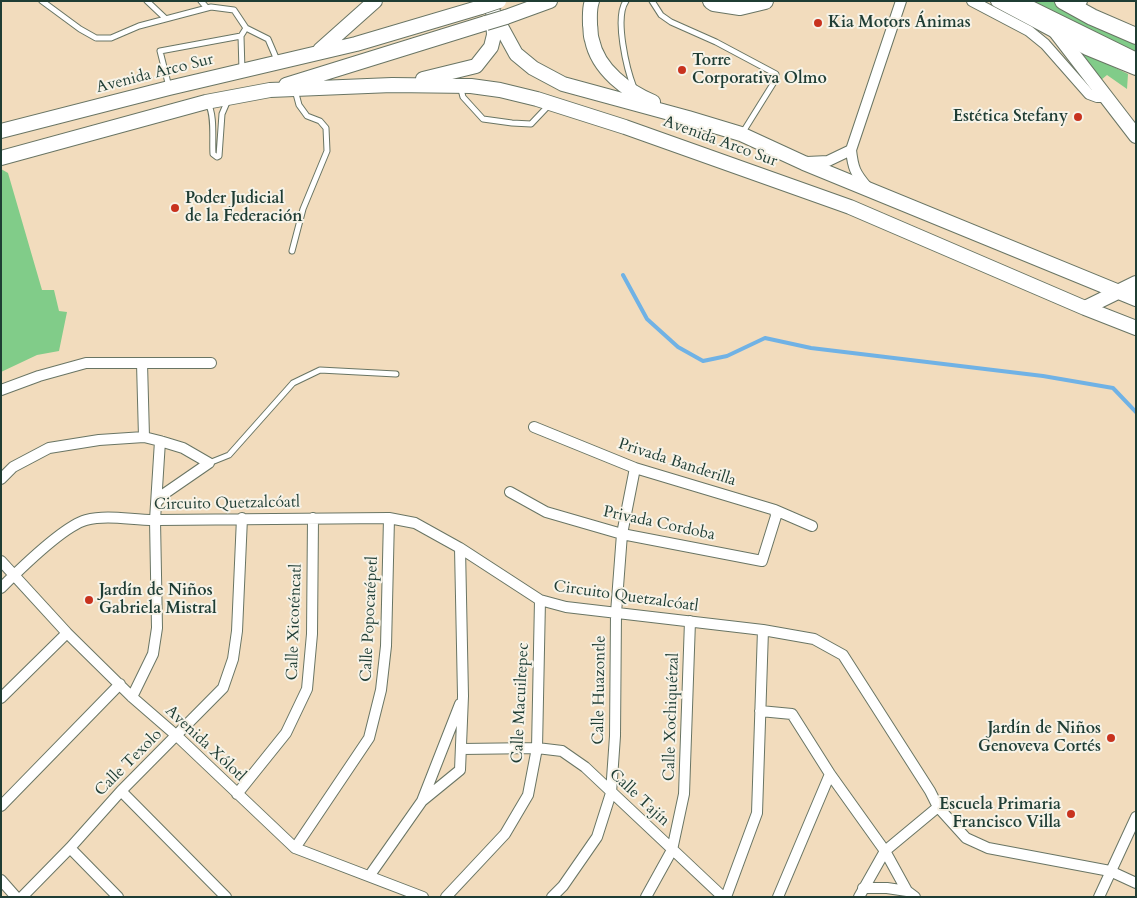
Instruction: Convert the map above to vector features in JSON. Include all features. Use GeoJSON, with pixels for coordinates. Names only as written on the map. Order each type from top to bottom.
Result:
{"type":"FeatureCollection","features":[{"type":"Feature","properties":{"kind":"highway"},"geometry":{"type":"LineString","coordinates":[[711,1],[740,8],[766,1]]}},
{"type":"Feature","properties":{"kind":"highway"},"geometry":{"type":"LineString","coordinates":[[1014,1],[1136,60]]}},
{"type":"Feature","properties":{"kind":"highway"},"geometry":{"type":"LineString","coordinates":[[1063,1],[1092,17],[1136,36]]}},
{"type":"Feature","properties":{"kind":"main road","name":"Avenida Arco Sur"},"geometry":{"type":"LineString","coordinates":[[318,52],[375,1]]}},
{"type":"Feature","properties":{"kind":"main road"},"geometry":{"type":"LineString","coordinates":[[392,85],[476,66],[491,47],[494,35],[492,10],[550,1]]}},
{"type":"Feature","properties":{"kind":"main road"},"geometry":{"type":"LineString","coordinates":[[592,1],[590,18],[592,40],[598,56],[610,74],[636,93],[688,118]]}},
{"type":"Feature","properties":{"kind":"main road","name":"Avenida Arco Sur"},"geometry":{"type":"LineString","coordinates":[[1,131],[169,88],[279,63],[492,10]]}},
{"type":"Feature","properties":{"kind":"main road","name":"Avenida Arco Sur"},"geometry":{"type":"LineString","coordinates":[[293,86],[492,10]]}},
{"type":"Feature","properties":{"kind":"main road","name":"Avenida Arco Sur"},"geometry":{"type":"LineString","coordinates":[[492,10],[516,54],[532,68],[563,84],[741,134],[804,163],[1136,299]]}},
{"type":"Feature","properties":{"kind":"main road"},"geometry":{"type":"LineString","coordinates":[[1056,32],[1136,136]]}},
{"type":"Feature","properties":{"kind":"main road","name":"Avenida Arco Sur"},"geometry":{"type":"LineString","coordinates":[[1,158],[206,102],[293,86],[460,86],[500,90],[625,127],[850,207],[1136,328]]}},
{"type":"Feature","properties":{"kind":"main road"},"geometry":{"type":"LineString","coordinates":[[1085,308],[1136,283]]}},
{"type":"Feature","properties":{"kind":"street"},"geometry":{"type":"LineString","coordinates":[[867,188],[856,175],[852,165],[851,150],[901,1]]}},
{"type":"Feature","properties":{"kind":"street"},"geometry":{"type":"LineString","coordinates":[[972,1],[1029,31],[1045,44],[1089,94],[1096,97],[1106,97]]}},
{"type":"Feature","properties":{"kind":"street"},"geometry":{"type":"LineString","coordinates":[[998,1],[1088,49],[1136,70]]}},
{"type":"Feature","properties":{"kind":"street"},"geometry":{"type":"LineString","coordinates":[[1080,1],[1104,15],[1136,29]]}},
{"type":"Feature","properties":{"kind":"street"},"geometry":{"type":"LineString","coordinates":[[804,163],[828,161],[851,150]]}},
{"type":"Feature","properties":{"kind":"street"},"geometry":{"type":"LineString","coordinates":[[1,390],[39,376],[86,363],[211,364]]}},
{"type":"Feature","properties":{"kind":"street"},"geometry":{"type":"LineString","coordinates":[[142,363],[144,437]]}},
{"type":"Feature","properties":{"kind":"street","name":"Privada Banderilla"},"geometry":{"type":"LineString","coordinates":[[534,427],[635,468],[812,526]]}},
{"type":"Feature","properties":{"kind":"street"},"geometry":{"type":"LineString","coordinates":[[1,479],[13,467],[49,448],[99,440],[144,437],[183,448],[209,464],[164,494],[157,502]]}},
{"type":"Feature","properties":{"kind":"street"},"geometry":{"type":"LineString","coordinates":[[132,697],[153,654],[157,628],[155,520],[160,441]]}},
{"type":"Feature","properties":{"kind":"street","name":"Calle Huazontle"},"geometry":{"type":"LineString","coordinates":[[552,897],[563,886],[597,838],[611,793],[615,736],[616,613],[622,534],[635,468]]}},
{"type":"Feature","properties":{"kind":"street","name":"Privada Cordoba"},"geometry":{"type":"LineString","coordinates":[[510,492],[546,512],[622,534],[762,561],[775,513]]}},
{"type":"Feature","properties":{"kind":"street","name":"Circuito Quetzalcóatl"},"geometry":{"type":"LineString","coordinates":[[1,588],[71,526],[86,520],[103,518],[155,520],[389,518],[415,523],[460,548],[540,600],[566,607],[763,630],[814,639],[842,655],[930,791],[938,807],[966,838],[988,848],[1110,871],[1136,883]]}},
{"type":"Feature","properties":{"kind":"street","name":"Calle Texolo"},"geometry":{"type":"LineString","coordinates":[[22,897],[70,848],[121,791],[223,688],[233,658],[237,631],[242,518]]}},
{"type":"Feature","properties":{"kind":"street","name":"Calle Xicoténcatl"},"geometry":{"type":"LineString","coordinates":[[237,794],[286,733],[307,689],[312,634],[313,518]]}},
{"type":"Feature","properties":{"kind":"street","name":"Calle Popocatépetl"},"geometry":{"type":"LineString","coordinates":[[295,848],[369,738],[381,690],[386,646],[389,518]]}},
{"type":"Feature","properties":{"kind":"street"},"geometry":{"type":"LineString","coordinates":[[422,801],[460,770],[463,696],[460,548]]}},
{"type":"Feature","properties":{"kind":"street","name":"Avenida Xólotl"},"geometry":{"type":"LineString","coordinates":[[1,561],[67,633],[132,697],[295,848],[424,897]]}},
{"type":"Feature","properties":{"kind":"street","name":"Calle Macuiltepec"},"geometry":{"type":"LineString","coordinates":[[446,897],[505,834],[528,795],[537,748],[540,600]]}},
{"type":"Feature","properties":{"kind":"street","name":"Calle Xochiquétzal"},"geometry":{"type":"LineString","coordinates":[[646,897],[672,850],[684,794],[690,621]]}},
{"type":"Feature","properties":{"kind":"street"},"geometry":{"type":"LineString","coordinates":[[725,897],[757,813],[763,630]]}},
{"type":"Feature","properties":{"kind":"street"},"geometry":{"type":"LineString","coordinates":[[1,698],[67,633]]}},
{"type":"Feature","properties":{"kind":"street"},"geometry":{"type":"LineString","coordinates":[[1,806],[120,684]]}},
{"type":"Feature","properties":{"kind":"street"},"geometry":{"type":"LineString","coordinates":[[370,876],[422,801],[463,696]]}},
{"type":"Feature","properties":{"kind":"street"},"geometry":{"type":"LineString","coordinates":[[760,711],[792,714],[830,774],[885,851],[911,894]]}},
{"type":"Feature","properties":{"kind":"street","name":"Calle Tajín"},"geometry":{"type":"LineString","coordinates":[[462,749],[537,748],[562,751],[585,767],[672,850],[725,897]]}},
{"type":"Feature","properties":{"kind":"street"},"geometry":{"type":"LineString","coordinates":[[778,897],[830,774]]}},
{"type":"Feature","properties":{"kind":"street"},"geometry":{"type":"LineString","coordinates":[[121,791],[226,897]]}},
{"type":"Feature","properties":{"kind":"street"},"geometry":{"type":"LineString","coordinates":[[861,892],[885,851],[938,807]]}},
{"type":"Feature","properties":{"kind":"street"},"geometry":{"type":"LineString","coordinates":[[1099,897],[1136,817]]}},
{"type":"Feature","properties":{"kind":"street"},"geometry":{"type":"LineString","coordinates":[[70,848],[118,897]]}},
{"type":"Feature","properties":{"kind":"street"},"geometry":{"type":"LineString","coordinates":[[1,880],[16,897]]}},
{"type":"Feature","properties":{"kind":"street"},"geometry":{"type":"LineString","coordinates":[[861,892],[887,888],[911,894]]}},
{"type":"Feature","properties":{"kind":"lane"},"geometry":{"type":"LineString","coordinates":[[42,1],[80,29],[96,38],[111,38],[139,26],[206,8],[234,10],[246,28],[268,39],[279,63]]}},
{"type":"Feature","properties":{"kind":"lane"},"geometry":{"type":"LineString","coordinates":[[147,1],[165,18]]}},
{"type":"Feature","properties":{"kind":"lane"},"geometry":{"type":"LineString","coordinates":[[201,1],[206,8]]}},
{"type":"Feature","properties":{"kind":"lane"},"geometry":{"type":"LineString","coordinates":[[626,1],[623,4],[621,24],[630,77],[636,93]]}},
{"type":"Feature","properties":{"kind":"lane"},"geometry":{"type":"LineString","coordinates":[[652,1],[661,15],[671,22],[716,42],[776,74],[776,79],[756,114],[741,134]]}},
{"type":"Feature","properties":{"kind":"lane"},"geometry":{"type":"LineString","coordinates":[[242,71],[241,36],[246,28]]}},
{"type":"Feature","properties":{"kind":"lane"},"geometry":{"type":"LineString","coordinates":[[169,88],[160,51],[241,36]]}},
{"type":"Feature","properties":{"kind":"lane"},"geometry":{"type":"LineString","coordinates":[[292,252],[304,209],[328,152],[326,128],[320,121],[307,116],[299,105],[293,86]]}},
{"type":"Feature","properties":{"kind":"lane"},"geometry":{"type":"LineString","coordinates":[[460,86],[463,97],[483,119],[531,124],[551,104]]}},
{"type":"Feature","properties":{"kind":"lane"},"geometry":{"type":"LineString","coordinates":[[206,102],[210,106],[212,114],[212,154],[217,157],[222,114],[230,97]]}},
{"type":"Feature","properties":{"kind":"lane"},"geometry":{"type":"LineString","coordinates":[[209,464],[229,454],[293,383],[320,370],[396,374]]}},
{"type":"Feature","properties":{"kind":"green space"},"geometry":{"type":"Polygon","coordinates":[[[1017,1],[1079,1],[1136,37],[1136,57],[1017,1]]]}},
{"type":"Feature","properties":{"kind":"green space"},"geometry":{"type":"Polygon","coordinates":[[[1073,47],[1128,74],[1127,89],[1107,75],[1095,85],[1073,47]]]}},
{"type":"Feature","properties":{"kind":"green space"},"geometry":{"type":"Polygon","coordinates":[[[1,169],[8,173],[42,290],[54,290],[59,311],[67,312],[59,351],[37,355],[1,372],[1,169]]]}},
{"type":"Feature","properties":{"kind":"waterway"},"geometry":{"type":"LineString","coordinates":[[623,275],[647,319],[678,347],[703,361],[727,356],[765,338],[811,348],[1043,376],[1113,388],[1136,412]]}},
{"type":"Feature","properties":{"kind":"place","name":"Kia Motors Ánimas"},"geometry":{"type":"Point","coordinates":[818,23]}},
{"type":"Feature","properties":{"kind":"place","name":"Torre Corporativa Olmo"},"geometry":{"type":"Point","coordinates":[682,70]}},
{"type":"Feature","properties":{"kind":"place","name":"Estética Stefany"},"geometry":{"type":"Point","coordinates":[1078,117]}},
{"type":"Feature","properties":{"kind":"place","name":"Poder Judicial de la Federación"},"geometry":{"type":"Point","coordinates":[175,208]}},
{"type":"Feature","properties":{"kind":"place","name":"Jardín de Niños Gabriela Mistral"},"geometry":{"type":"Point","coordinates":[89,600]}},
{"type":"Feature","properties":{"kind":"place","name":"Jardín de Niños Genoveva Cortés"},"geometry":{"type":"Point","coordinates":[1111,738]}},
{"type":"Feature","properties":{"kind":"place","name":"Escuela Primaria Francisco Villa"},"geometry":{"type":"Point","coordinates":[1071,814]}}]}
